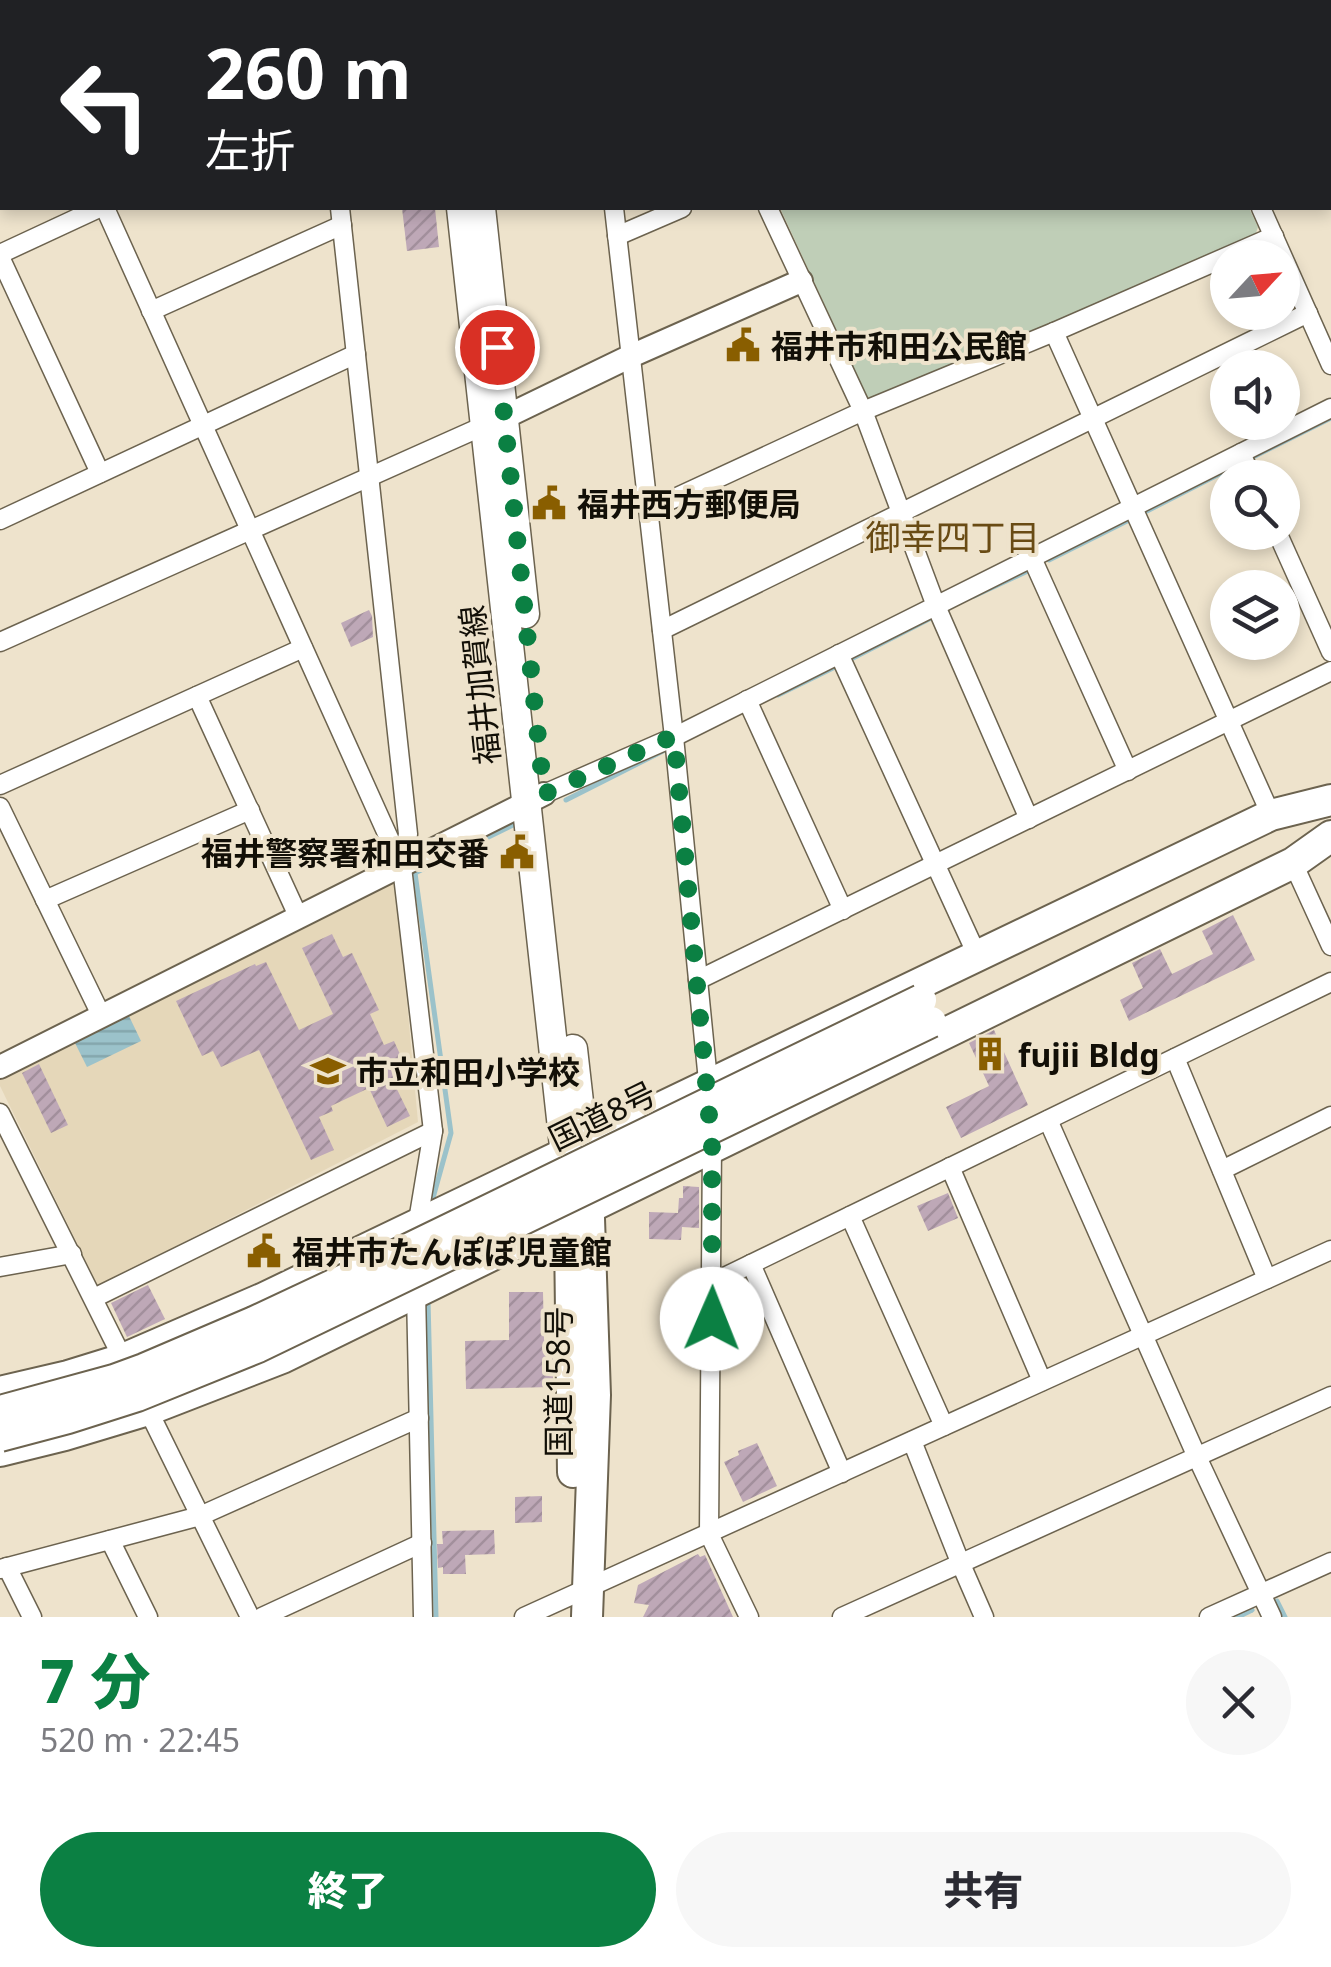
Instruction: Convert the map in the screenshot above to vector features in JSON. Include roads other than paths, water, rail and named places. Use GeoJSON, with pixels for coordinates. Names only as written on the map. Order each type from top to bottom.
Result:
{"type":"FeatureCollection","features":[{"type":"Feature","properties":{"kind":"highway"},"geometry":{"type":"LineString","coordinates":[[0,1392],[123,1359],[264,1298],[1271,815],[1331,800]]}},
{"type":"Feature","properties":{"kind":"highway","name":"国道8号"},"geometry":{"type":"LineString","coordinates":[[0,1436],[136,1396],[258,1347],[926,1011],[1331,800]]}},
{"type":"Feature","properties":{"kind":"highway","name":"国道8号"},"geometry":{"type":"LineString","coordinates":[[0,1411],[144,1370],[254,1322],[1331,827]]}},
{"type":"Feature","properties":{"kind":"highway"},"geometry":{"type":"LineString","coordinates":[[0,1452],[148,1410],[282,1358],[1294,863],[1331,836]]}},
{"type":"Feature","properties":{"kind":"highway","name":"国道158号"},"geometry":{"type":"LineString","coordinates":[[575,1151],[595,1395],[580,1604]]}},
{"type":"Feature","properties":{"kind":"main road","name":"福井加賀線"},"geometry":{"type":"LineString","coordinates":[[461,210],[495,421]]}},
{"type":"Feature","properties":{"kind":"main road","name":"福井加賀線"},"geometry":{"type":"LineString","coordinates":[[481,210],[495,421],[575,1151]]}},
{"type":"Feature","properties":{"kind":"street"},"geometry":{"type":"LineString","coordinates":[[97,210],[2,249],[100,474]]}},
{"type":"Feature","properties":{"kind":"street"},"geometry":{"type":"LineString","coordinates":[[103,210],[402,866]]}},
{"type":"Feature","properties":{"kind":"street"},"geometry":{"type":"LineString","coordinates":[[614,210],[674,736],[708,1084],[712,1147],[709,1534],[749,1617]]}},
{"type":"Feature","properties":{"kind":"street"},"geometry":{"type":"LineString","coordinates":[[617,236],[677,210]]}},
{"type":"Feature","properties":{"kind":"street"},"geometry":{"type":"LineString","coordinates":[[769,210],[863,412],[936,606],[1029,819]]}},
{"type":"Feature","properties":{"kind":"street"},"geometry":{"type":"LineString","coordinates":[[1262,210],[1331,365]]}},
{"type":"Feature","properties":{"kind":"street"},"geometry":{"type":"LineString","coordinates":[[152,311],[341,216],[408,834],[402,866],[433,1131],[419,1214],[422,1223]]}},
{"type":"Feature","properties":{"kind":"street"},"geometry":{"type":"LineString","coordinates":[[648,510],[863,412],[1274,236]]}},
{"type":"Feature","properties":{"kind":"street"},"geometry":{"type":"LineString","coordinates":[[0,642],[801,281]]}},
{"type":"Feature","properties":{"kind":"street"},"geometry":{"type":"LineString","coordinates":[[662,630],[1308,313]]}},
{"type":"Feature","properties":{"kind":"street"},"geometry":{"type":"LineString","coordinates":[[1054,332],[1271,815]]}},
{"type":"Feature","properties":{"kind":"street"},"geometry":{"type":"LineString","coordinates":[[0,520],[356,354]]}},
{"type":"Feature","properties":{"kind":"street"},"geometry":{"type":"LineString","coordinates":[[0,1068],[536,798],[748,700],[1331,408]]}},
{"type":"Feature","properties":{"kind":"street"},"geometry":{"type":"LineString","coordinates":[[1241,453],[1244,460]]}},
{"type":"Feature","properties":{"kind":"street"},"geometry":{"type":"LineString","coordinates":[[1285,550],[1331,652]]}},
{"type":"Feature","properties":{"kind":"street"},"geometry":{"type":"LineString","coordinates":[[1032,558],[1128,771]]}},
{"type":"Feature","properties":{"kind":"street"},"geometry":{"type":"LineString","coordinates":[[0,784],[304,648]]}},
{"type":"Feature","properties":{"kind":"street"},"geometry":{"type":"LineString","coordinates":[[839,654],[977,955]]}},
{"type":"Feature","properties":{"kind":"street"},"geometry":{"type":"LineString","coordinates":[[698,980],[1331,672]]}},
{"type":"Feature","properties":{"kind":"street"},"geometry":{"type":"LineString","coordinates":[[197,696],[299,918]]}},
{"type":"Feature","properties":{"kind":"street"},"geometry":{"type":"LineString","coordinates":[[748,700],[843,910]]}},
{"type":"Feature","properties":{"kind":"street"},"geometry":{"type":"LineString","coordinates":[[368,790],[386,786],[402,776]]}},
{"type":"Feature","properties":{"kind":"street"},"geometry":{"type":"LineString","coordinates":[[0,808],[102,1017]]}},
{"type":"Feature","properties":{"kind":"street"},"geometry":{"type":"LineString","coordinates":[[45,900],[250,810]]}},
{"type":"Feature","properties":{"kind":"street"},"geometry":{"type":"LineString","coordinates":[[1294,863],[1331,946]]}},
{"type":"Feature","properties":{"kind":"street"},"geometry":{"type":"LineString","coordinates":[[712,1283],[1331,982]]}},
{"type":"Feature","properties":{"kind":"street"},"geometry":{"type":"LineString","coordinates":[[1175,1058],[1267,1279]]}},
{"type":"Feature","properties":{"kind":"street"},"geometry":{"type":"LineString","coordinates":[[0,1114],[123,1359]]}},
{"type":"Feature","properties":{"kind":"street"},"geometry":{"type":"LineString","coordinates":[[1222,1170],[1331,1116]]}},
{"type":"Feature","properties":{"kind":"street"},"geometry":{"type":"LineString","coordinates":[[1048,1120],[1272,1617]]}},
{"type":"Feature","properties":{"kind":"street"},"geometry":{"type":"LineString","coordinates":[[94,1298],[433,1131]]}},
{"type":"Feature","properties":{"kind":"street"},"geometry":{"type":"LineString","coordinates":[[950,1168],[1042,1381]]}},
{"type":"Feature","properties":{"kind":"street"},"geometry":{"type":"LineString","coordinates":[[850,1216],[944,1426]]}},
{"type":"Feature","properties":{"kind":"street"},"geometry":{"type":"LineString","coordinates":[[524,1617],[580,1604],[709,1534],[1331,1250]]}},
{"type":"Feature","properties":{"kind":"street"},"geometry":{"type":"LineString","coordinates":[[0,1267],[72,1254]]}},
{"type":"Feature","properties":{"kind":"street"},"geometry":{"type":"LineString","coordinates":[[751,1264],[842,1473]]}},
{"type":"Feature","properties":{"kind":"street"},"geometry":{"type":"LineString","coordinates":[[416,1292],[423,1617]]}},
{"type":"Feature","properties":{"kind":"street"},"geometry":{"type":"LineString","coordinates":[[842,1617],[1331,1396]]}},
{"type":"Feature","properties":{"kind":"street"},"geometry":{"type":"LineString","coordinates":[[148,1410],[250,1617]]}},
{"type":"Feature","properties":{"kind":"street"},"geometry":{"type":"LineString","coordinates":[[32,1617],[3,1568],[200,1516],[419,1418]]}},
{"type":"Feature","properties":{"kind":"street"},"geometry":{"type":"LineString","coordinates":[[912,1441],[984,1617]]}},
{"type":"Feature","properties":{"kind":"street"},"geometry":{"type":"LineString","coordinates":[[110,1540],[148,1617]]}},
{"type":"Feature","properties":{"kind":"street"},"geometry":{"type":"LineString","coordinates":[[262,1617],[422,1543]]}},
{"type":"Feature","properties":{"kind":"street"},"geometry":{"type":"LineString","coordinates":[[1209,1617],[1331,1562]]}},
{"type":"Feature","properties":{"kind":"water"},"geometry":{"type":"Polygon","coordinates":[[[128,1014],[141,1041],[87,1067],[74,1041],[128,1014]]]}},
{"type":"Feature","properties":{"kind":"waterway"},"geometry":{"type":"LineString","coordinates":[[1253,457],[1331,418]]}},
{"type":"Feature","properties":{"kind":"waterway"},"geometry":{"type":"LineString","coordinates":[[1147,511],[1210,479]]}},
{"type":"Feature","properties":{"kind":"waterway"},"geometry":{"type":"LineString","coordinates":[[1049,560],[1131,519]]}},
{"type":"Feature","properties":{"kind":"waterway"},"geometry":{"type":"LineString","coordinates":[[974,596],[1032,569]]}},
{"type":"Feature","properties":{"kind":"waterway"},"geometry":{"type":"LineString","coordinates":[[853,658],[933,617]]}},
{"type":"Feature","properties":{"kind":"waterway"},"geometry":{"type":"LineString","coordinates":[[778,695],[837,666]]}},
{"type":"Feature","properties":{"kind":"waterway"},"geometry":{"type":"LineString","coordinates":[[566,800],[663,751]]}},
{"type":"Feature","properties":{"kind":"waterway"},"geometry":{"type":"LineString","coordinates":[[431,1205],[451,1133],[415,873],[513,825]]}},
{"type":"Feature","properties":{"kind":"waterway"},"geometry":{"type":"LineString","coordinates":[[428,1300],[436,1617]]}},
{"type":"Feature","properties":{"kind":"waterway"},"geometry":{"type":"LineString","coordinates":[[1277,1601],[1285,1617]]}},
{"type":"Feature","properties":{"kind":"waterway"},"geometry":{"type":"LineString","coordinates":[[1238,1617],[1252,1610]]}},
{"type":"Feature","properties":{"kind":"place","name":"福井市和田公民館"},"geometry":{"type":"Point","coordinates":[743,345]}},
{"type":"Feature","properties":{"kind":"place","name":"福井西方郵便局"},"geometry":{"type":"Point","coordinates":[549,503]}},
{"type":"Feature","properties":{"kind":"place","name":"福井警察署和田交番"},"geometry":{"type":"Point","coordinates":[517,852]}},
{"type":"Feature","properties":{"kind":"place","name":"fujii Bldg"},"geometry":{"type":"Point","coordinates":[990,1054]}},
{"type":"Feature","properties":{"kind":"place","name":"市立和田小学校"},"geometry":{"type":"Point","coordinates":[328,1071]}},
{"type":"Feature","properties":{"kind":"place","name":"福井市たんぽぽ児童館"},"geometry":{"type":"Point","coordinates":[264,1251]}},
{"type":"Feature","properties":{"kind":"district","name":"御幸四丁目"},"geometry":{"type":"Point","coordinates":[953,536]}}]}
